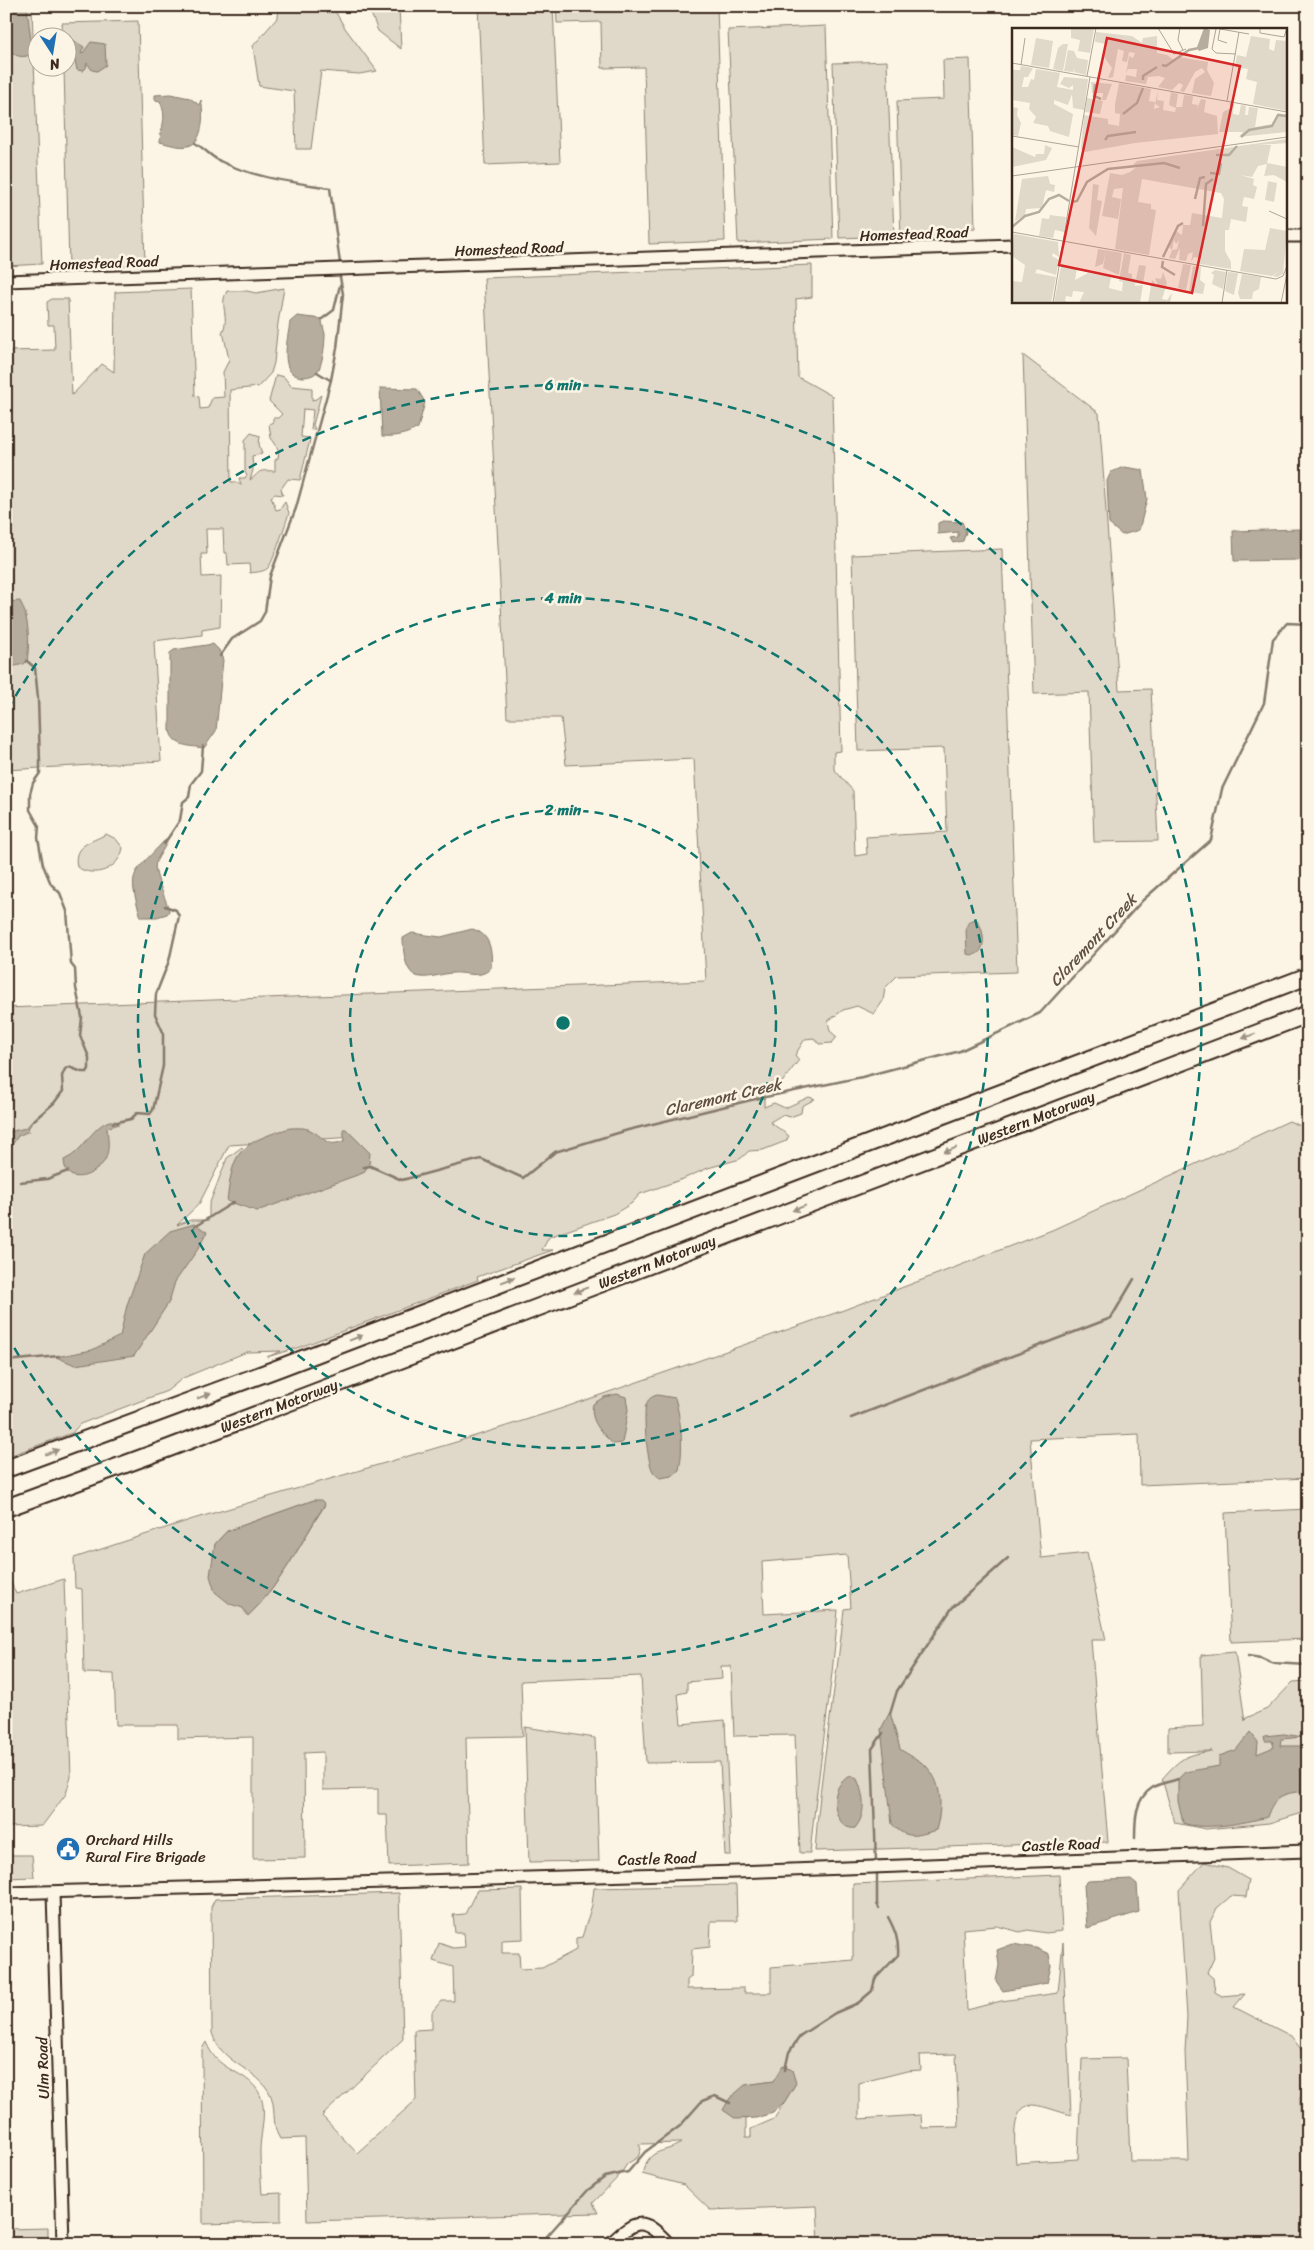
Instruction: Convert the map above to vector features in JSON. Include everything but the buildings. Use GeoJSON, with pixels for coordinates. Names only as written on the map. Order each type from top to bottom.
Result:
{"type":"FeatureCollection","features":[{"type":"Feature","properties":{"kind":"highway"},"geometry":{"type":"LineString","coordinates":[[6,1469],[279,1368],[1308,976]]}},
{"type":"Feature","properties":{"kind":"highway","name":"Western Motorway"},"geometry":{"type":"LineString","coordinates":[[6,1508],[169,1448],[1308,1014]]}},
{"type":"Feature","properties":{"kind":"street"},"geometry":{"type":"LineString","coordinates":[[1286,236],[1308,236]]}},
{"type":"Feature","properties":{"kind":"street","name":"Homestead Road"},"geometry":{"type":"LineString","coordinates":[[6,282],[1012,245]]}},
{"type":"Feature","properties":{"kind":"street","name":"Castle Road"},"geometry":{"type":"LineString","coordinates":[[6,1893],[739,1872],[1308,1851]]}},
{"type":"Feature","properties":{"kind":"street","name":"Ulm Road"},"geometry":{"type":"LineString","coordinates":[[53,1892],[63,2244]]}},
{"type":"Feature","properties":{"kind":"street"},"geometry":{"type":"LineString","coordinates":[[610,2244],[627,2228],[643,2223],[653,2227],[669,2244]]}},
{"type":"Feature","properties":{"kind":"shaded area"},"geometry":{"type":"Polygon","coordinates":[[[279,6],[332,6],[345,28],[377,71],[359,74],[321,71],[311,149],[296,149],[294,91],[259,86],[253,46],[278,17],[279,6]]]}},
{"type":"Feature","properties":{"kind":"shaded area"},"geometry":{"type":"Polygon","coordinates":[[[368,6],[399,6],[401,49],[378,31],[368,6]]]}},
{"type":"Feature","properties":{"kind":"shaded area"},"geometry":{"type":"Polygon","coordinates":[[[478,6],[553,6],[560,162],[485,165],[478,6]]]}},
{"type":"Feature","properties":{"kind":"shaded area"},"geometry":{"type":"Polygon","coordinates":[[[556,6],[717,6],[725,241],[649,244],[644,67],[602,68],[601,22],[557,23],[556,6]]]}},
{"type":"Feature","properties":{"kind":"shaded area"},"geometry":{"type":"Polygon","coordinates":[[[6,8],[27,8],[29,28],[28,56],[23,57],[16,55],[6,46],[6,8]]]}},
{"type":"Feature","properties":{"kind":"shaded area"},"geometry":{"type":"Polygon","coordinates":[[[32,10],[33,28],[28,28],[28,78],[35,78],[42,264],[6,266],[6,11],[32,10]]]}},
{"type":"Feature","properties":{"kind":"shaded area"},"geometry":{"type":"Polygon","coordinates":[[[138,21],[145,265],[69,267],[64,78],[78,78],[78,28],[62,28],[62,23],[138,21]]]}},
{"type":"Feature","properties":{"kind":"shaded area"},"geometry":{"type":"Polygon","coordinates":[[[826,26],[833,239],[738,243],[728,30],[826,26]]]}},
{"type":"Feature","properties":{"kind":"shaded area"},"geometry":{"type":"Polygon","coordinates":[[[91,42],[105,44],[106,65],[97,71],[92,70],[87,63],[83,71],[78,70],[78,43],[84,47],[82,54],[91,42]]]}},
{"type":"Feature","properties":{"kind":"shaded area"},"geometry":{"type":"Polygon","coordinates":[[[970,59],[975,228],[959,229],[953,240],[901,242],[897,101],[944,99],[943,60],[970,59]]]}},
{"type":"Feature","properties":{"kind":"shaded area"},"geometry":{"type":"Polygon","coordinates":[[[887,61],[894,236],[839,238],[833,63],[887,61]]]}},
{"type":"Feature","properties":{"kind":"shaded area"},"geometry":{"type":"Polygon","coordinates":[[[170,94],[190,98],[199,105],[201,100],[202,126],[193,144],[178,146],[160,142],[164,113],[160,101],[155,100],[155,95],[170,94]]]}},
{"type":"Feature","properties":{"kind":"shaded area"},"geometry":{"type":"Polygon","coordinates":[[[812,265],[812,297],[796,299],[798,377],[832,396],[841,751],[834,752],[834,769],[853,791],[855,856],[867,854],[866,837],[947,832],[944,748],[858,751],[852,555],[1002,549],[1017,972],[897,976],[885,988],[883,1001],[874,1014],[857,1006],[843,1010],[828,1021],[830,1031],[837,1037],[832,1043],[819,1044],[814,1038],[805,1039],[795,1055],[799,1060],[773,1094],[764,1090],[764,1107],[774,1103],[785,1108],[809,1097],[815,1099],[802,1106],[801,1113],[790,1117],[782,1115],[770,1122],[789,1136],[786,1141],[763,1150],[749,1151],[740,1159],[708,1168],[640,1194],[632,1203],[614,1214],[549,1237],[542,1250],[553,1250],[477,1277],[478,1280],[300,1347],[267,1357],[281,1351],[247,1352],[183,1378],[167,1391],[80,1424],[72,1433],[6,1457],[6,1008],[706,981],[694,759],[566,765],[561,718],[507,718],[484,278],[812,265]],[[354,1137],[229,1145],[199,1204],[177,1225],[191,1220],[209,1220],[209,1205],[227,1158],[242,1147],[249,1158],[240,1186],[354,1137]]]}},
{"type":"Feature","properties":{"kind":"shaded area"},"geometry":{"type":"Polygon","coordinates":[[[284,288],[271,373],[258,387],[230,390],[231,482],[241,485],[239,478],[245,478],[247,475],[245,473],[245,440],[251,433],[260,436],[259,444],[262,454],[252,456],[253,470],[250,480],[260,472],[275,471],[275,460],[278,458],[278,452],[271,438],[269,424],[273,422],[273,418],[278,418],[282,414],[269,401],[276,375],[284,377],[291,386],[312,388],[312,400],[321,395],[313,425],[315,429],[311,430],[313,410],[303,409],[301,437],[310,438],[310,440],[300,480],[288,479],[281,489],[283,495],[275,494],[271,497],[276,510],[280,509],[285,502],[289,513],[268,568],[250,573],[249,564],[228,565],[227,553],[224,553],[223,529],[206,529],[207,554],[201,554],[202,577],[221,576],[220,627],[202,630],[202,635],[154,641],[161,761],[6,770],[6,351],[55,350],[54,325],[48,325],[47,302],[52,299],[68,299],[72,395],[102,364],[114,372],[115,292],[191,289],[195,396],[199,397],[200,409],[208,408],[212,398],[224,397],[223,372],[229,360],[222,333],[225,321],[224,302],[227,291],[256,293],[284,288]]]}},
{"type":"Feature","properties":{"kind":"shaded area"},"geometry":{"type":"Polygon","coordinates":[[[297,316],[322,319],[325,334],[322,361],[319,369],[308,377],[295,375],[287,364],[286,347],[290,322],[297,316]]]}},
{"type":"Feature","properties":{"kind":"shaded area"},"geometry":{"type":"Polygon","coordinates":[[[1023,355],[1099,413],[1119,690],[1151,689],[1158,841],[1094,842],[1089,692],[1034,694],[1023,355]]]}},
{"type":"Feature","properties":{"kind":"shaded area"},"geometry":{"type":"Polygon","coordinates":[[[380,388],[417,389],[425,402],[418,428],[400,435],[382,436],[380,388]]]}},
{"type":"Feature","properties":{"kind":"shaded area"},"geometry":{"type":"Polygon","coordinates":[[[1124,467],[1143,470],[1147,499],[1139,530],[1122,535],[1109,524],[1107,481],[1111,472],[1124,467]]]}},
{"type":"Feature","properties":{"kind":"shaded area"},"geometry":{"type":"Polygon","coordinates":[[[943,521],[962,522],[966,532],[963,541],[953,543],[950,538],[958,537],[958,532],[938,534],[938,523],[943,521]]]}},
{"type":"Feature","properties":{"kind":"shaded area"},"geometry":{"type":"Polygon","coordinates":[[[1300,529],[1301,560],[1234,561],[1233,531],[1300,529]]]}},
{"type":"Feature","properties":{"kind":"shaded area"},"geometry":{"type":"Polygon","coordinates":[[[20,601],[28,630],[27,661],[24,664],[6,668],[6,602],[20,601]]]}},
{"type":"Feature","properties":{"kind":"shaded area"},"geometry":{"type":"Polygon","coordinates":[[[213,644],[219,650],[223,660],[216,731],[204,748],[184,745],[175,740],[170,731],[170,653],[174,650],[213,644]]]}},
{"type":"Feature","properties":{"kind":"shaded area"},"geometry":{"type":"Polygon","coordinates":[[[106,834],[116,839],[123,848],[117,862],[98,872],[91,872],[77,867],[77,853],[80,849],[89,842],[106,834]]]}},
{"type":"Feature","properties":{"kind":"shaded area"},"geometry":{"type":"Polygon","coordinates":[[[164,841],[167,842],[157,859],[155,867],[169,911],[167,914],[157,917],[141,917],[134,890],[135,874],[164,841]]]}},
{"type":"Feature","properties":{"kind":"shaded area"},"geometry":{"type":"Polygon","coordinates":[[[976,919],[982,930],[982,948],[979,953],[974,955],[967,954],[966,928],[969,921],[976,919]]]}},
{"type":"Feature","properties":{"kind":"shaded area"},"geometry":{"type":"Polygon","coordinates":[[[472,929],[483,935],[489,944],[491,968],[488,971],[482,974],[453,973],[418,977],[408,968],[403,938],[412,933],[441,937],[472,929]]]}},
{"type":"Feature","properties":{"kind":"shaded area"},"geometry":{"type":"Polygon","coordinates":[[[34,1119],[28,1129],[29,1131],[18,1136],[6,1154],[6,1134],[26,1128],[34,1119]]]}},
{"type":"Feature","properties":{"kind":"shaded area"},"geometry":{"type":"Polygon","coordinates":[[[115,1121],[119,1124],[107,1128],[107,1156],[101,1166],[95,1171],[82,1176],[75,1177],[70,1174],[66,1169],[64,1160],[77,1152],[102,1124],[115,1121]]]}},
{"type":"Feature","properties":{"kind":"shaded area"},"geometry":{"type":"Polygon","coordinates":[[[1289,1121],[1308,1129],[1308,1478],[1140,1485],[1139,1434],[1030,1439],[1041,1558],[1087,1553],[1106,1640],[1091,1640],[1108,1842],[815,1851],[817,1821],[844,1609],[851,1608],[847,1555],[762,1562],[764,1614],[838,1610],[810,1853],[800,1853],[795,1735],[734,1736],[731,1666],[721,1666],[722,1679],[687,1682],[687,1692],[678,1694],[681,1724],[725,1720],[731,1855],[725,1855],[720,1762],[646,1763],[641,1676],[521,1681],[523,1736],[466,1737],[469,1863],[389,1866],[387,1815],[378,1815],[378,1789],[323,1790],[323,1752],[304,1753],[305,1858],[253,1859],[253,1737],[178,1739],[178,1725],[116,1725],[114,1674],[84,1673],[82,1589],[75,1588],[74,1558],[193,1519],[453,1443],[563,1408],[841,1311],[1052,1230],[1289,1121]],[[314,1500],[227,1531],[215,1544],[213,1560],[248,1616],[271,1591],[290,1563],[325,1505],[321,1501],[314,1500]]]}},
{"type":"Feature","properties":{"kind":"shaded area"},"geometry":{"type":"Polygon","coordinates":[[[290,1128],[308,1129],[330,1143],[345,1140],[343,1129],[346,1129],[370,1153],[369,1165],[363,1173],[257,1211],[227,1201],[233,1168],[241,1152],[257,1140],[290,1128]]]}},
{"type":"Feature","properties":{"kind":"shaded area"},"geometry":{"type":"Polygon","coordinates":[[[194,1224],[207,1232],[198,1249],[175,1282],[169,1302],[134,1356],[75,1365],[56,1357],[92,1350],[120,1336],[127,1305],[145,1254],[170,1231],[194,1224]]]}},
{"type":"Feature","properties":{"kind":"shaded area"},"geometry":{"type":"Polygon","coordinates":[[[617,1394],[626,1397],[628,1410],[622,1443],[613,1444],[597,1426],[592,1410],[593,1404],[604,1397],[617,1394]]]}},
{"type":"Feature","properties":{"kind":"shaded area"},"geometry":{"type":"Polygon","coordinates":[[[657,1395],[675,1398],[682,1444],[679,1470],[672,1476],[660,1478],[654,1473],[649,1461],[645,1419],[647,1403],[650,1398],[657,1395]]]}},
{"type":"Feature","properties":{"kind":"shaded area"},"geometry":{"type":"Polygon","coordinates":[[[314,1500],[321,1500],[325,1504],[281,1577],[248,1616],[243,1608],[230,1604],[215,1592],[210,1576],[215,1544],[227,1531],[314,1500]]]}},
{"type":"Feature","properties":{"kind":"shaded area"},"geometry":{"type":"Polygon","coordinates":[[[1308,1509],[1308,1639],[1231,1642],[1225,1513],[1308,1509]]]}},
{"type":"Feature","properties":{"kind":"shaded area"},"geometry":{"type":"Polygon","coordinates":[[[64,1579],[71,1777],[66,1794],[42,1826],[6,1827],[6,1581],[10,1580],[16,1594],[64,1579]]]}},
{"type":"Feature","properties":{"kind":"shaded area"},"geometry":{"type":"Polygon","coordinates":[[[1235,1652],[1245,1721],[1246,1718],[1267,1709],[1293,1682],[1308,1681],[1308,1811],[1269,1823],[1206,1829],[1175,1823],[1162,1779],[1174,1766],[1189,1756],[1212,1751],[1168,1752],[1168,1728],[1203,1726],[1201,1655],[1235,1652]]]}},
{"type":"Feature","properties":{"kind":"shaded area"},"geometry":{"type":"Polygon","coordinates":[[[890,1712],[900,1749],[924,1764],[936,1781],[940,1805],[936,1830],[923,1834],[907,1835],[892,1824],[881,1729],[890,1712]]]}},
{"type":"Feature","properties":{"kind":"shaded area"},"geometry":{"type":"Polygon","coordinates":[[[525,1727],[595,1738],[599,1861],[529,1862],[525,1727]]]}},
{"type":"Feature","properties":{"kind":"shaded area"},"geometry":{"type":"Polygon","coordinates":[[[1250,1732],[1258,1742],[1257,1754],[1274,1747],[1272,1741],[1265,1741],[1264,1736],[1284,1734],[1303,1737],[1281,1739],[1280,1746],[1308,1746],[1308,1791],[1287,1794],[1277,1799],[1267,1817],[1236,1824],[1213,1826],[1183,1823],[1178,1801],[1178,1779],[1185,1772],[1219,1766],[1219,1756],[1236,1750],[1250,1732]]]}},
{"type":"Feature","properties":{"kind":"shaded area"},"geometry":{"type":"Polygon","coordinates":[[[851,1776],[857,1779],[863,1798],[863,1811],[855,1828],[848,1827],[842,1823],[835,1807],[837,1789],[843,1781],[851,1776]]]}},
{"type":"Feature","properties":{"kind":"shaded area"},"geometry":{"type":"Polygon","coordinates":[[[6,1847],[7,1855],[32,1855],[34,1877],[6,1878],[6,1847]]]}},
{"type":"Feature","properties":{"kind":"shaded area"},"geometry":{"type":"Polygon","coordinates":[[[1204,1862],[1228,1868],[1249,1880],[1246,1897],[1231,1896],[1217,1908],[1210,1922],[1214,1958],[1207,1973],[1213,1978],[1215,1992],[1222,1996],[1245,1994],[1234,2007],[1291,2036],[1306,2056],[1306,2088],[1300,2098],[1302,2186],[1308,2186],[1308,2244],[819,2244],[817,2206],[710,2210],[684,2185],[642,2174],[645,2165],[653,2155],[681,2143],[639,2144],[641,2149],[638,2157],[627,2164],[620,2175],[593,2203],[598,2213],[307,2221],[305,2138],[280,2139],[275,2127],[273,2102],[268,2090],[254,2075],[223,2052],[212,2033],[211,1907],[215,1899],[399,1893],[403,2039],[322,2116],[357,2153],[416,2100],[414,2030],[432,2029],[432,2012],[441,2001],[454,2001],[453,1967],[433,1961],[439,1943],[453,1948],[465,1947],[464,1933],[455,1933],[453,1915],[465,1914],[477,1890],[522,1889],[523,1939],[502,1940],[502,1953],[519,1953],[520,1969],[542,1968],[576,1950],[576,1938],[582,1937],[592,1905],[594,1888],[736,1885],[737,1921],[711,1921],[710,1947],[692,1949],[691,1977],[687,1980],[687,1989],[744,1988],[744,1993],[771,1993],[771,1967],[853,1960],[853,1884],[1059,1875],[1062,1931],[1046,1933],[1028,1930],[1020,1932],[997,1926],[963,1929],[967,2010],[1001,2001],[1058,1993],[1063,1942],[1071,2115],[1033,2105],[1025,2107],[1020,2112],[1015,2128],[1016,2163],[1078,2159],[1082,2059],[1126,2058],[1130,2161],[1189,2161],[1185,2051],[1187,2017],[1179,1890],[1204,1862]],[[956,2054],[920,2055],[921,2070],[907,2071],[859,2083],[859,2119],[921,2115],[922,2128],[959,2127],[956,2054]],[[775,2081],[746,2085],[746,2137],[751,2137],[751,2129],[774,2119],[796,2083],[775,2081]]]}},
{"type":"Feature","properties":{"kind":"shaded area"},"geometry":{"type":"Polygon","coordinates":[[[1131,1879],[1137,1884],[1139,1912],[1087,1928],[1084,1885],[1088,1881],[1131,1879]]]}},
{"type":"Feature","properties":{"kind":"shaded area"},"geometry":{"type":"Polygon","coordinates":[[[1013,1944],[1036,1948],[1049,1954],[1051,1966],[1047,1983],[1003,1991],[996,1981],[999,1965],[997,1950],[1013,1944]]]}},
{"type":"Feature","properties":{"kind":"shaded area"},"geometry":{"type":"Polygon","coordinates":[[[206,2042],[217,2059],[250,2082],[260,2095],[263,2103],[260,2151],[262,2194],[281,2193],[281,2222],[203,2224],[202,2049],[206,2042]]]}},
{"type":"Feature","properties":{"kind":"shaded area"},"geometry":{"type":"Polygon","coordinates":[[[783,2066],[792,2070],[796,2083],[785,2101],[773,2113],[757,2118],[736,2119],[723,2110],[730,2098],[745,2085],[774,2081],[783,2066]]]}},
{"type":"Feature","properties":{"kind":"shaded area"},"geometry":{"type":"Polygon","coordinates":[[[48,2228],[48,2244],[6,2244],[6,2229],[48,2228]]]}},
{"type":"Feature","properties":{"kind":"waterway"},"geometry":{"type":"LineString","coordinates":[[195,143],[217,159],[246,172],[274,179],[330,188],[340,263]]}},
{"type":"Feature","properties":{"kind":"waterway"},"geometry":{"type":"LineString","coordinates":[[220,656],[232,639],[260,621],[265,612],[270,576],[296,508],[331,380],[337,348],[343,294],[340,277]]}},
{"type":"Feature","properties":{"kind":"waterway"},"geometry":{"type":"LineString","coordinates":[[322,319],[334,310],[340,285]]}},
{"type":"Feature","properties":{"kind":"waterway"},"geometry":{"type":"LineString","coordinates":[[317,372],[330,380]]}},
{"type":"Feature","properties":{"kind":"waterway","name":"Claremont Creek"},"geometry":{"type":"LineString","coordinates":[[364,1167],[370,1166],[402,1180],[481,1159],[523,1178],[555,1152],[628,1130],[751,1100],[862,1077],[960,1051],[1040,1013],[1143,900],[1211,840],[1222,789],[1264,703],[1273,639],[1287,623],[1308,624]]}},
{"type":"Feature","properties":{"kind":"waterway"},"geometry":{"type":"LineString","coordinates":[[27,661],[35,668],[40,763],[40,773],[33,783],[30,794],[30,810],[39,826],[38,838],[43,865],[51,884],[60,893],[67,911],[71,964],[75,969],[76,988],[82,1017],[80,1036],[89,1057],[89,1069],[87,1072],[69,1067],[65,1069],[62,1076],[63,1091],[54,1103],[34,1120]]}},
{"type":"Feature","properties":{"kind":"waterway"},"geometry":{"type":"LineString","coordinates":[[164,844],[180,820],[183,802],[189,797],[191,784],[201,771],[203,746]]}},
{"type":"Feature","properties":{"kind":"waterway"},"geometry":{"type":"LineString","coordinates":[[113,1123],[131,1119],[137,1113],[150,1114],[153,1110],[163,1066],[163,1032],[155,1014],[156,994],[169,961],[179,916],[176,910],[165,906]]}},
{"type":"Feature","properties":{"kind":"waterway"},"geometry":{"type":"LineString","coordinates":[[20,1182],[47,1179],[68,1171]]}},
{"type":"Feature","properties":{"kind":"waterway","name":"Claremont Creek"},"geometry":{"type":"LineString","coordinates":[[194,1227],[234,1202]]}},
{"type":"Feature","properties":{"kind":"waterway"},"geometry":{"type":"LineString","coordinates":[[851,1418],[1111,1318],[1134,1279]]}},
{"type":"Feature","properties":{"kind":"waterway","name":"Claremont Creek"},"geometry":{"type":"LineString","coordinates":[[6,1361],[59,1356]]}},
{"type":"Feature","properties":{"kind":"waterway"},"geometry":{"type":"LineString","coordinates":[[890,1714],[897,1691],[952,1608],[1008,1558]]}},
{"type":"Feature","properties":{"kind":"waterway"},"geometry":{"type":"LineString","coordinates":[[1248,1656],[1261,1658],[1272,1663],[1308,1665]]}},
{"type":"Feature","properties":{"kind":"waterway"},"geometry":{"type":"LineString","coordinates":[[876,1861],[872,1749],[883,1733]]}},
{"type":"Feature","properties":{"kind":"waterway"},"geometry":{"type":"LineString","coordinates":[[1135,1838],[1137,1810],[1142,1798],[1155,1786],[1178,1779]]}},
{"type":"Feature","properties":{"kind":"waterway"},"geometry":{"type":"LineString","coordinates":[[877,1871],[877,1904],[879,1908]]}},
{"type":"Feature","properties":{"kind":"waterway"},"geometry":{"type":"LineString","coordinates":[[785,2070],[789,2052],[801,2035],[835,2013],[858,2003],[872,1991],[875,1979],[898,1955],[896,1935],[888,1917]]}},
{"type":"Feature","properties":{"kind":"waterway"},"geometry":{"type":"LineString","coordinates":[[540,2244],[588,2190],[605,2177],[628,2172],[645,2152],[680,2126],[702,2101],[715,2096],[730,2103]]}},
{"type":"Feature","properties":{"kind":"place","name":"Orchard Hills Rural Fire Brigade"},"geometry":{"type":"Point","coordinates":[68,1849]}}]}
